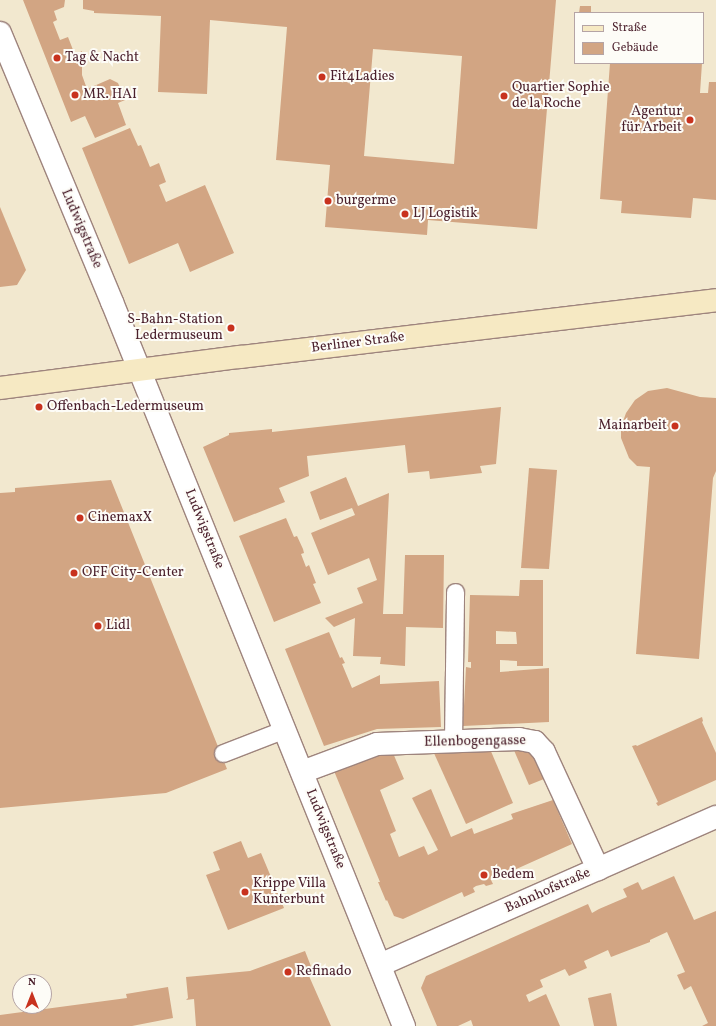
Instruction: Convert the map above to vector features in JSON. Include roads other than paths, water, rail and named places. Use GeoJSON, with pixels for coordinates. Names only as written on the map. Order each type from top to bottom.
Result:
{"type":"FeatureCollection","features":[{"type":"Feature","properties":{"kind":"main road","name":"Berliner Straße"},"geometry":{"type":"LineString","coordinates":[[0,388],[140,369],[716,300]]}},
{"type":"Feature","properties":{"kind":"street","name":"Ludwigstraße"},"geometry":{"type":"LineString","coordinates":[[0,34],[140,369],[404,1026]]}},
{"type":"Feature","properties":{"kind":"street","name":"Ellenbogengasse"},"geometry":{"type":"LineString","coordinates":[[302,772],[377,744],[519,739],[535,742],[544,752],[598,869]]}},
{"type":"Feature","properties":{"kind":"street","name":"Bahnhofstraße"},"geometry":{"type":"LineString","coordinates":[[380,965],[716,817]]}},
{"type":"Feature","properties":{"kind":"lane"},"geometry":{"type":"LineString","coordinates":[[453,741],[455,592]]}},
{"type":"Feature","properties":{"kind":"lane"},"geometry":{"type":"LineString","coordinates":[[223,753],[285,729]]}},
{"type":"Feature","properties":{"kind":"place","name":"Tag & Nacht"},"geometry":{"type":"Point","coordinates":[57,58]}},
{"type":"Feature","properties":{"kind":"place","name":"Fit4Ladies"},"geometry":{"type":"Point","coordinates":[322,77]}},
{"type":"Feature","properties":{"kind":"place","name":"MR. HAI"},"geometry":{"type":"Point","coordinates":[75,95]}},
{"type":"Feature","properties":{"kind":"place","name":"Quartier Sophie de la Roche"},"geometry":{"type":"Point","coordinates":[504,96]}},
{"type":"Feature","properties":{"kind":"place","name":"Agentur für Arbeit"},"geometry":{"type":"Point","coordinates":[690,120]}},
{"type":"Feature","properties":{"kind":"place","name":"burgerme"},"geometry":{"type":"Point","coordinates":[328,201]}},
{"type":"Feature","properties":{"kind":"place","name":"LJ Logistik"},"geometry":{"type":"Point","coordinates":[405,214]}},
{"type":"Feature","properties":{"kind":"place","name":"S-Bahn-Station Ledermuseum"},"geometry":{"type":"Point","coordinates":[231,328]}},
{"type":"Feature","properties":{"kind":"place","name":"Offenbach-Ledermuseum"},"geometry":{"type":"Point","coordinates":[39,407]}},
{"type":"Feature","properties":{"kind":"place","name":"Mainarbeit"},"geometry":{"type":"Point","coordinates":[675,426]}},
{"type":"Feature","properties":{"kind":"place","name":"CinemaxX"},"geometry":{"type":"Point","coordinates":[80,518]}},
{"type":"Feature","properties":{"kind":"place","name":"OFF City-Center"},"geometry":{"type":"Point","coordinates":[74,573]}},
{"type":"Feature","properties":{"kind":"place","name":"Lidl"},"geometry":{"type":"Point","coordinates":[98,626]}},
{"type":"Feature","properties":{"kind":"place","name":"Bedem"},"geometry":{"type":"Point","coordinates":[484,875]}},
{"type":"Feature","properties":{"kind":"place","name":"Krippe Villa Kunterbunt"},"geometry":{"type":"Point","coordinates":[245,892]}},
{"type":"Feature","properties":{"kind":"place","name":"Refinado"},"geometry":{"type":"Point","coordinates":[288,972]}}]}
